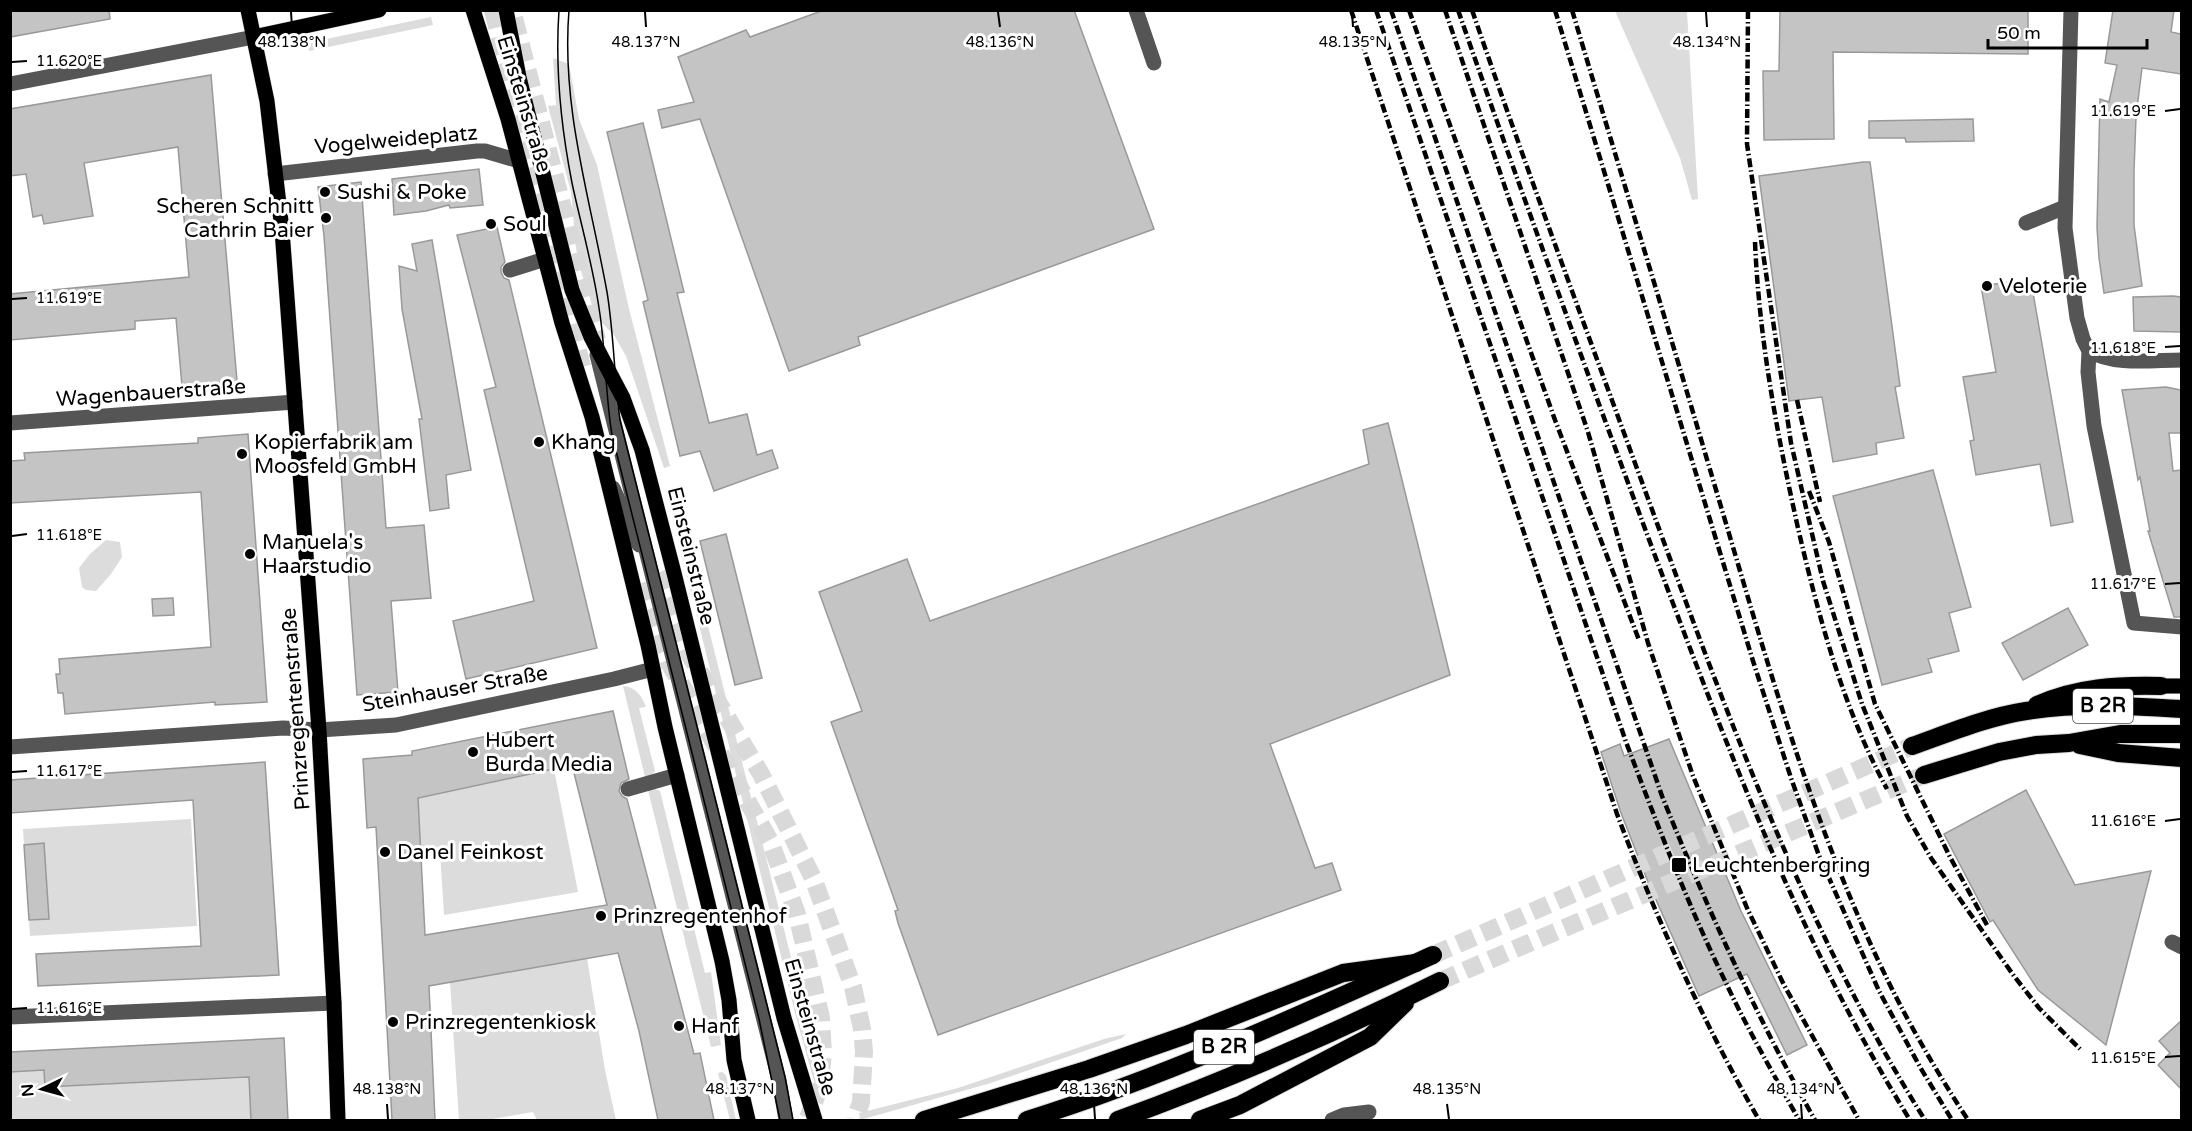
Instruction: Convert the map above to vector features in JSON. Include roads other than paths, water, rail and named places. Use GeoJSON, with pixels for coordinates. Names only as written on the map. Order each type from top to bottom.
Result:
{"type":"FeatureCollection","features":[{"type":"Feature","properties":{"kind":"highway"},"geometry":{"type":"LineString","coordinates":[[2025,711],[2060,695],[2095,687],[2161,686]]}},
{"type":"Feature","properties":{"kind":"highway","name":"B 2R"},"geometry":{"type":"LineString","coordinates":[[1912,746],[1973,724],[2025,711],[2122,706],[2181,709]]}},
{"type":"Feature","properties":{"kind":"highway","name":"B 2R"},"geometry":{"type":"LineString","coordinates":[[1924,775],[2000,752],[2036,745],[2069,743],[2120,734],[2181,734]]}},
{"type":"Feature","properties":{"kind":"highway"},"geometry":{"type":"LineString","coordinates":[[2069,743],[2118,753],[2181,758]]}},
{"type":"Feature","properties":{"kind":"highway","name":"B 2R"},"geometry":{"type":"LineString","coordinates":[[924,1120],[1089,1069],[1186,1035],[1343,974],[1425,959],[1267,1030],[1172,1069],[1097,1098],[1027,1120]]}},
{"type":"Feature","properties":{"kind":"highway","name":"B 2R"},"geometry":{"type":"LineString","coordinates":[[1118,1120],[1186,1095],[1278,1056],[1440,981]]}},
{"type":"Feature","properties":{"kind":"highway","name":"B 2R"},"geometry":{"type":"LineString","coordinates":[[1200,1120],[1240,1105],[1370,1037],[1415,993]]}},
{"type":"Feature","properties":{"kind":"main road","name":"Prinzregentenstraße"},"geometry":{"type":"LineString","coordinates":[[248,10],[267,101],[282,230],[319,730],[338,1120]]}},
{"type":"Feature","properties":{"kind":"main road"},"geometry":{"type":"LineString","coordinates":[[254,37],[379,10]]}},
{"type":"Feature","properties":{"kind":"main road","name":"Einsteinstraße"},"geometry":{"type":"LineString","coordinates":[[473,10],[506,111],[562,323],[592,417],[606,471],[722,961],[729,1000],[734,1060],[748,1120]]}},
{"type":"Feature","properties":{"kind":"main road","name":"Einsteinstraße"},"geometry":{"type":"LineString","coordinates":[[506,10],[519,77],[569,279],[579,309],[631,417],[667,543],[784,1018],[815,1120]]}},
{"type":"Feature","properties":{"kind":"main road"},"geometry":{"type":"LineString","coordinates":[[2161,686],[2181,686]]}},
{"type":"Feature","properties":{"kind":"street"},"geometry":{"type":"LineString","coordinates":[[1136,10],[1154,63]]}},
{"type":"Feature","properties":{"kind":"street"},"geometry":{"type":"LineString","coordinates":[[2071,10],[2065,228],[2082,339],[2089,351],[2115,360],[2181,360]]}},
{"type":"Feature","properties":{"kind":"street"},"geometry":{"type":"LineString","coordinates":[[10,84],[254,37]]}},
{"type":"Feature","properties":{"kind":"street","name":"Vogelweideplatz"},"geometry":{"type":"LineString","coordinates":[[275,174],[477,151],[485,151],[519,161]]}},
{"type":"Feature","properties":{"kind":"street"},"geometry":{"type":"LineString","coordinates":[[2026,223],[2065,207]]}},
{"type":"Feature","properties":{"kind":"street"},"geometry":{"type":"LineString","coordinates":[[510,270],[545,259]]}},
{"type":"Feature","properties":{"kind":"street"},"geometry":{"type":"LineString","coordinates":[[595,344],[779,1080],[786,1120]]}},
{"type":"Feature","properties":{"kind":"street"},"geometry":{"type":"LineString","coordinates":[[2089,351],[2088,372],[2094,426],[2133,623],[2181,627]]}},
{"type":"Feature","properties":{"kind":"street","name":"Wagenbauerstraße"},"geometry":{"type":"LineString","coordinates":[[10,423],[295,402]]}},
{"type":"Feature","properties":{"kind":"street"},"geometry":{"type":"LineString","coordinates":[[606,471],[657,587]]}},
{"type":"Feature","properties":{"kind":"street"},"geometry":{"type":"LineString","coordinates":[[657,587],[658,567],[667,543]]}},
{"type":"Feature","properties":{"kind":"street","name":"Steinhauser Straße"},"geometry":{"type":"LineString","coordinates":[[10,747],[283,728],[319,730],[396,725],[653,669]]}},
{"type":"Feature","properties":{"kind":"street"},"geometry":{"type":"LineString","coordinates":[[628,789],[677,775]]}},
{"type":"Feature","properties":{"kind":"street"},"geometry":{"type":"LineString","coordinates":[[10,1017],[334,1003]]}},
{"type":"Feature","properties":{"kind":"street"},"geometry":{"type":"LineString","coordinates":[[1332,1120],[1344,1115],[1369,1112]]}},
{"type":"Feature","properties":{"kind":"tunnel"},"geometry":{"type":"LineString","coordinates":[[493,10],[582,367]]}},
{"type":"Feature","properties":{"kind":"tunnel"},"geometry":{"type":"LineString","coordinates":[[514,18],[597,340]]}},
{"type":"Feature","properties":{"kind":"tunnel"},"geometry":{"type":"LineString","coordinates":[[657,573],[688,652],[761,774],[813,878],[853,987],[862,1029],[864,1052],[861,1102],[855,1120]]}},
{"type":"Feature","properties":{"kind":"tunnel"},"geometry":{"type":"LineString","coordinates":[[637,585],[668,661],[770,841],[797,914],[821,1018],[823,1054],[816,1097],[808,1118]]}},
{"type":"Feature","properties":{"kind":"tunnel"},"geometry":{"type":"LineString","coordinates":[[1433,955],[1912,746]]}},
{"type":"Feature","properties":{"kind":"tunnel"},"geometry":{"type":"LineString","coordinates":[[1440,981],[1924,775]]}},
{"type":"Feature","properties":{"kind":"tram line"},"geometry":{"type":"LineString","coordinates":[[559,10],[558,75],[562,119],[572,183],[599,308],[612,435],[759,1019],[780,1120]]}},
{"type":"Feature","properties":{"kind":"tram line"},"geometry":{"type":"LineString","coordinates":[[569,10],[569,82],[573,117],[607,292],[620,420],[785,1077],[793,1120]]}},
{"type":"Feature","properties":{"kind":"railway"},"geometry":{"type":"LineString","coordinates":[[1351,10],[1617,814],[1682,970],[1759,1120]]}},
{"type":"Feature","properties":{"kind":"railway"},"geometry":{"type":"LineString","coordinates":[[1376,10],[1626,742],[1673,864],[1712,954],[1734,1001],[1799,1120]]}},
{"type":"Feature","properties":{"kind":"railway"},"geometry":{"type":"LineString","coordinates":[[1391,10],[1662,796],[1733,961],[1815,1120]]}},
{"type":"Feature","properties":{"kind":"railway"},"geometry":{"type":"LineString","coordinates":[[1409,10],[1555,420],[1639,640]]}},
{"type":"Feature","properties":{"kind":"railway"},"geometry":{"type":"LineString","coordinates":[[1445,10],[1588,432],[1648,643],[1693,776],[1747,908],[1784,985],[1859,1120]]}},
{"type":"Feature","properties":{"kind":"railway"},"geometry":{"type":"LineString","coordinates":[[1458,10],[1606,424],[1740,776],[1801,917],[1835,986],[1910,1120]]}},
{"type":"Feature","properties":{"kind":"railway"},"geometry":{"type":"LineString","coordinates":[[1472,10],[1679,583],[1771,820],[1842,973],[1925,1120]]}},
{"type":"Feature","properties":{"kind":"railway"},"geometry":{"type":"LineString","coordinates":[[1555,10],[1753,661],[1791,778],[1818,853],[1879,991],[1952,1120]]}},
{"type":"Feature","properties":{"kind":"railway"},"geometry":{"type":"LineString","coordinates":[[1572,10],[1794,747],[1839,869],[1891,987],[1947,1088],[1968,1120]]}},
{"type":"Feature","properties":{"kind":"railway"},"geometry":{"type":"LineString","coordinates":[[1748,10],[1747,144],[1791,443],[1823,581],[1862,704],[1907,816],[1931,858],[2014,976],[2039,1008],[2080,1049]]}},
{"type":"Feature","properties":{"kind":"railway"},"geometry":{"type":"LineString","coordinates":[[1755,242],[1760,314],[1770,386],[1806,562],[1845,695],[1857,727],[1887,789]]}},
{"type":"Feature","properties":{"kind":"railway"},"geometry":{"type":"LineString","coordinates":[[1797,400],[1820,502]]}},
{"type":"Feature","properties":{"kind":"railway"},"geometry":{"type":"LineString","coordinates":[[1809,491],[1829,542],[1875,704],[1950,857],[1987,925]]}},
{"type":"Feature","properties":{"kind":"place","name":"Sushi & Poke"},"geometry":{"type":"Point","coordinates":[325,192]}},
{"type":"Feature","properties":{"kind":"place","name":"Scheren Schnitt Cathrin Baier"},"geometry":{"type":"Point","coordinates":[326,218]}},
{"type":"Feature","properties":{"kind":"place","name":"Soul"},"geometry":{"type":"Point","coordinates":[491,224]}},
{"type":"Feature","properties":{"kind":"place","name":"Veloterie"},"geometry":{"type":"Point","coordinates":[1987,286]}},
{"type":"Feature","properties":{"kind":"place","name":"Khang"},"geometry":{"type":"Point","coordinates":[539,442]}},
{"type":"Feature","properties":{"kind":"place","name":"Kopierfabrik am Moosfeld GmbH"},"geometry":{"type":"Point","coordinates":[242,454]}},
{"type":"Feature","properties":{"kind":"place","name":"Manuela's Haarstudio"},"geometry":{"type":"Point","coordinates":[250,554]}},
{"type":"Feature","properties":{"kind":"place","name":"Hubert Burda Media"},"geometry":{"type":"Point","coordinates":[473,752]}},
{"type":"Feature","properties":{"kind":"place","name":"Danel Feinkost"},"geometry":{"type":"Point","coordinates":[385,852]}},
{"type":"Feature","properties":{"kind":"place","name":"Leuchtenbergring"},"geometry":{"type":"Point","coordinates":[1679,865]}},
{"type":"Feature","properties":{"kind":"place","name":"Prinzregentenhof"},"geometry":{"type":"Point","coordinates":[601,916]}},
{"type":"Feature","properties":{"kind":"place","name":"Prinzregentenkiosk"},"geometry":{"type":"Point","coordinates":[393,1022]}},
{"type":"Feature","properties":{"kind":"place","name":"Hanf"},"geometry":{"type":"Point","coordinates":[679,1026]}}]}
